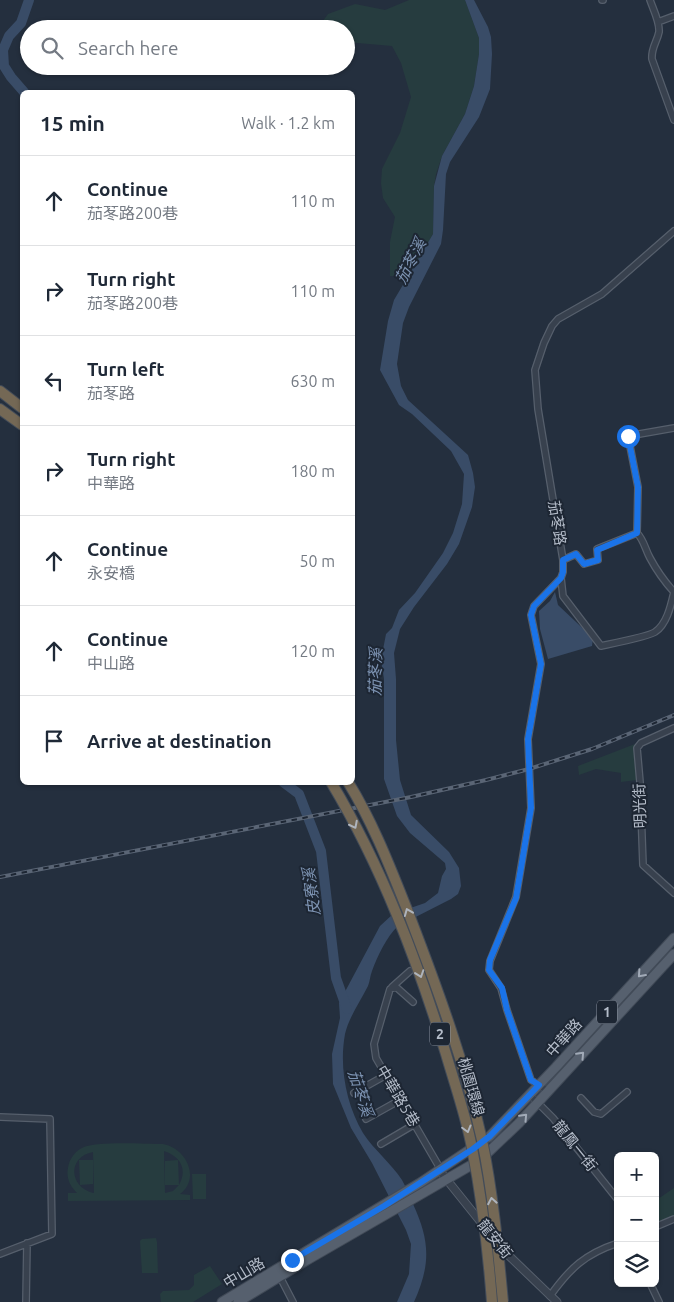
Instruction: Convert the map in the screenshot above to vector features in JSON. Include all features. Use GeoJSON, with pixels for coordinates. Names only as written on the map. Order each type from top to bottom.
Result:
{"type":"FeatureCollection","features":[{"type":"Feature","properties":{"kind":"highway"},"geometry":{"type":"LineString","coordinates":[[0,392],[20,407]]}},
{"type":"Feature","properties":{"kind":"highway"},"geometry":{"type":"LineString","coordinates":[[0,409],[20,424]]}},
{"type":"Feature","properties":{"kind":"highway","name":"桃園環線"},"geometry":{"type":"LineString","coordinates":[[333,785],[392,903],[431,1004],[472,1147],[483,1212],[492,1302]]}},
{"type":"Feature","properties":{"kind":"highway","name":"桃園環線"},"geometry":{"type":"LineString","coordinates":[[350,785],[376,836],[402,897],[454,1039],[482,1141],[494,1211],[503,1302]]}},
{"type":"Feature","properties":{"kind":"main road","name":"中華路"},"geometry":{"type":"LineString","coordinates":[[422,1188],[440,1170],[490,1136],[674,938]]}},
{"type":"Feature","properties":{"kind":"main road","name":"中華路"},"geometry":{"type":"LineString","coordinates":[[422,1188],[446,1181],[480,1160],[496,1146],[674,954]]}},
{"type":"Feature","properties":{"kind":"main road","name":"中山路"},"geometry":{"type":"LineString","coordinates":[[222,1302],[278,1273],[422,1188]]}},
{"type":"Feature","properties":{"kind":"main road","name":"中山路"},"geometry":{"type":"LineString","coordinates":[[238,1302],[278,1273]]}},
{"type":"Feature","properties":{"kind":"street"},"geometry":{"type":"LineString","coordinates":[[650,0],[658,22],[659,32],[652,52],[658,77],[674,120]]}},
{"type":"Feature","properties":{"kind":"street"},"geometry":{"type":"LineString","coordinates":[[658,22],[674,16]]}},
{"type":"Feature","properties":{"kind":"street"},"geometry":{"type":"LineString","coordinates":[[666,95],[674,94]]}},
{"type":"Feature","properties":{"kind":"street","name":"茄苳路"},"geometry":{"type":"LineString","coordinates":[[561,578],[563,560],[538,409],[535,370],[544,343],[552,326],[558,320],[602,294],[674,231]]}},
{"type":"Feature","properties":{"kind":"street"},"geometry":{"type":"LineString","coordinates":[[561,578],[563,596],[601,646],[655,633],[662,624],[671,607],[674,592],[660,576],[648,555],[642,538],[637,533],[638,487],[628,436],[674,428]]}},
{"type":"Feature","properties":{"kind":"street"},"geometry":{"type":"LineString","coordinates":[[563,560],[576,554],[584,564],[598,560],[597,550],[637,533]]}},
{"type":"Feature","properties":{"kind":"street"},"geometry":{"type":"LineString","coordinates":[[548,1091],[531,1080],[507,1010],[502,988],[489,970],[490,960],[516,898],[531,808],[528,739],[541,664],[531,615],[534,606],[561,578]]}},
{"type":"Feature","properties":{"kind":"street","name":"明光街"},"geometry":{"type":"LineString","coordinates":[[674,728],[641,742],[636,748],[640,782],[643,865],[674,893]]}},
{"type":"Feature","properties":{"kind":"street"},"geometry":{"type":"LineString","coordinates":[[390,989],[410,971]]}},
{"type":"Feature","properties":{"kind":"street"},"geometry":{"type":"LineString","coordinates":[[390,989],[396,987],[413,1002]]}},
{"type":"Feature","properties":{"kind":"street","name":"中華路5巷"},"geometry":{"type":"LineString","coordinates":[[390,989],[374,1044],[376,1058],[440,1170]]}},
{"type":"Feature","properties":{"kind":"street"},"geometry":{"type":"LineString","coordinates":[[354,1093],[386,1075]]}},
{"type":"Feature","properties":{"kind":"street"},"geometry":{"type":"LineString","coordinates":[[581,1098],[594,1112],[601,1114],[627,1092]]}},
{"type":"Feature","properties":{"kind":"street","name":"龍鳳一街"},"geometry":{"type":"LineString","coordinates":[[530,1095],[553,1118],[616,1197]]}},
{"type":"Feature","properties":{"kind":"street"},"geometry":{"type":"LineString","coordinates":[[366,1119],[400,1100]]}},
{"type":"Feature","properties":{"kind":"street"},"geometry":{"type":"LineString","coordinates":[[0,1116],[50,1120],[52,1234],[0,1254]]}},
{"type":"Feature","properties":{"kind":"street"},"geometry":{"type":"LineString","coordinates":[[381,1144],[415,1124]]}},
{"type":"Feature","properties":{"kind":"street","name":"龍安街"},"geometry":{"type":"LineString","coordinates":[[440,1170],[446,1181],[477,1216],[504,1251],[557,1302]]}},
{"type":"Feature","properties":{"kind":"street"},"geometry":{"type":"LineString","coordinates":[[659,1225],[674,1219]]}},
{"type":"Feature","properties":{"kind":"street"},"geometry":{"type":"LineString","coordinates":[[26,1302],[27,1244]]}},
{"type":"Feature","properties":{"kind":"street"},"geometry":{"type":"LineString","coordinates":[[550,1296],[561,1280],[577,1264],[592,1253],[614,1245]]}},
{"type":"Feature","properties":{"kind":"street"},"geometry":{"type":"LineString","coordinates":[[278,1273],[292,1302]]}},
{"type":"Feature","properties":{"kind":"street"},"geometry":{"type":"LineString","coordinates":[[652,1287],[659,1302]]}},
{"type":"Feature","properties":{"kind":"green space"},"geometry":{"type":"Polygon","coordinates":[[[409,0],[465,0],[479,38],[479,54],[474,86],[465,114],[442,156],[436,174],[433,234],[409,276],[390,276],[390,242],[395,217],[383,198],[381,183],[382,169],[400,133],[411,97],[401,63],[392,46],[355,43],[355,20],[324,20],[328,14],[355,4],[385,10],[409,0]]]}},
{"type":"Feature","properties":{"kind":"green space"},"geometry":{"type":"Polygon","coordinates":[[[635,744],[637,780],[621,782],[621,773],[596,769],[579,775],[578,766],[635,744]]]}},
{"type":"Feature","properties":{"kind":"green space"},"geometry":{"type":"Polygon","coordinates":[[[100,1144],[163,1144],[178,1151],[188,1164],[189,1180],[180,1194],[190,1195],[190,1200],[68,1201],[68,1193],[77,1193],[68,1178],[69,1165],[73,1155],[81,1148],[100,1144]],[[164,1151],[165,1193],[173,1191],[182,1179],[181,1164],[174,1156],[164,1151]],[[93,1152],[79,1160],[74,1172],[79,1185],[85,1190],[94,1193],[93,1152]]]}},
{"type":"Feature","properties":{"kind":"green space"},"geometry":{"type":"Polygon","coordinates":[[[79,1160],[93,1160],[93,1184],[80,1185],[79,1160]]]}},
{"type":"Feature","properties":{"kind":"green space"},"geometry":{"type":"Polygon","coordinates":[[[178,1160],[179,1185],[165,1185],[165,1161],[178,1160]]]}},
{"type":"Feature","properties":{"kind":"green space"},"geometry":{"type":"Polygon","coordinates":[[[192,1174],[206,1174],[206,1199],[193,1199],[192,1174]]]}},
{"type":"Feature","properties":{"kind":"green space"},"geometry":{"type":"Polygon","coordinates":[[[674,1188],[674,1219],[659,1225],[659,1198],[674,1188]]]}},
{"type":"Feature","properties":{"kind":"green space"},"geometry":{"type":"Polygon","coordinates":[[[156,1238],[158,1273],[142,1273],[140,1241],[142,1239],[156,1238]]]}},
{"type":"Feature","properties":{"kind":"green space"},"geometry":{"type":"Polygon","coordinates":[[[210,1266],[222,1284],[193,1302],[161,1302],[160,1294],[163,1291],[189,1290],[194,1285],[194,1275],[210,1266]]]}},
{"type":"Feature","properties":{"kind":"water"},"geometry":{"type":"Polygon","coordinates":[[[465,0],[474,0],[491,37],[490,89],[479,117],[450,162],[446,174],[441,244],[409,307],[403,323],[397,364],[401,386],[408,400],[468,455],[475,487],[472,507],[459,544],[447,564],[414,607],[400,629],[394,653],[396,740],[400,780],[411,815],[449,852],[459,868],[461,886],[458,894],[451,899],[398,926],[390,935],[377,959],[368,986],[349,1022],[343,1047],[345,1085],[357,1122],[367,1139],[402,1180],[423,1230],[426,1264],[420,1288],[414,1302],[397,1302],[409,1274],[411,1244],[406,1230],[372,1163],[351,1128],[333,1084],[332,1054],[340,1018],[339,1003],[380,926],[393,914],[425,903],[438,893],[442,876],[446,869],[445,863],[410,833],[397,816],[384,779],[384,679],[381,660],[386,634],[392,628],[399,610],[415,593],[443,553],[453,533],[462,504],[464,474],[451,451],[412,414],[399,405],[380,370],[388,321],[394,300],[433,234],[434,186],[442,156],[465,114],[474,86],[479,54],[479,38],[465,0]]]}},
{"type":"Feature","properties":{"kind":"water"},"geometry":{"type":"Polygon","coordinates":[[[555,592],[558,605],[593,638],[592,646],[548,659],[540,629],[539,611],[550,601],[555,592]]]}},
{"type":"Feature","properties":{"kind":"waterway","name":"皮寮溪"},"geometry":{"type":"LineString","coordinates":[[22,20],[29,0]]}},
{"type":"Feature","properties":{"kind":"waterway","name":"皮寮溪"},"geometry":{"type":"LineString","coordinates":[[20,24],[9,36],[3,50],[4,66],[22,90]]}},
{"type":"Feature","properties":{"kind":"waterway","name":"皮寮溪"},"geometry":{"type":"LineString","coordinates":[[287,785],[299,794],[321,851],[336,978],[347,1009]]}},
{"type":"Feature","properties":{"kind":"railway"},"geometry":{"type":"LineString","coordinates":[[0,877],[411,797],[486,780],[529,769],[592,749],[674,715]]}},
{"type":"Feature","properties":{"kind":"route"},"geometry":{"type":"LineString","coordinates":[[292,1260],[420,1184],[473,1149],[490,1136],[539,1085],[531,1080],[507,1010],[502,988],[489,970],[490,960],[516,898],[531,808],[528,739],[541,664],[531,615],[534,606],[561,578],[563,560],[576,554],[584,564],[598,560],[597,550],[637,533],[638,487],[628,436]]}},
{"type":"Feature","properties":{"kind":"water label","name":"茄苳溪"},"geometry":{"type":"Point","coordinates":[410,261]}},
{"type":"Feature","properties":{"kind":"water label","name":"茄苳溪"},"geometry":{"type":"Point","coordinates":[375,672]}},
{"type":"Feature","properties":{"kind":"water label","name":"茄苳溪"},"geometry":{"type":"Point","coordinates":[361,1093]}}]}
